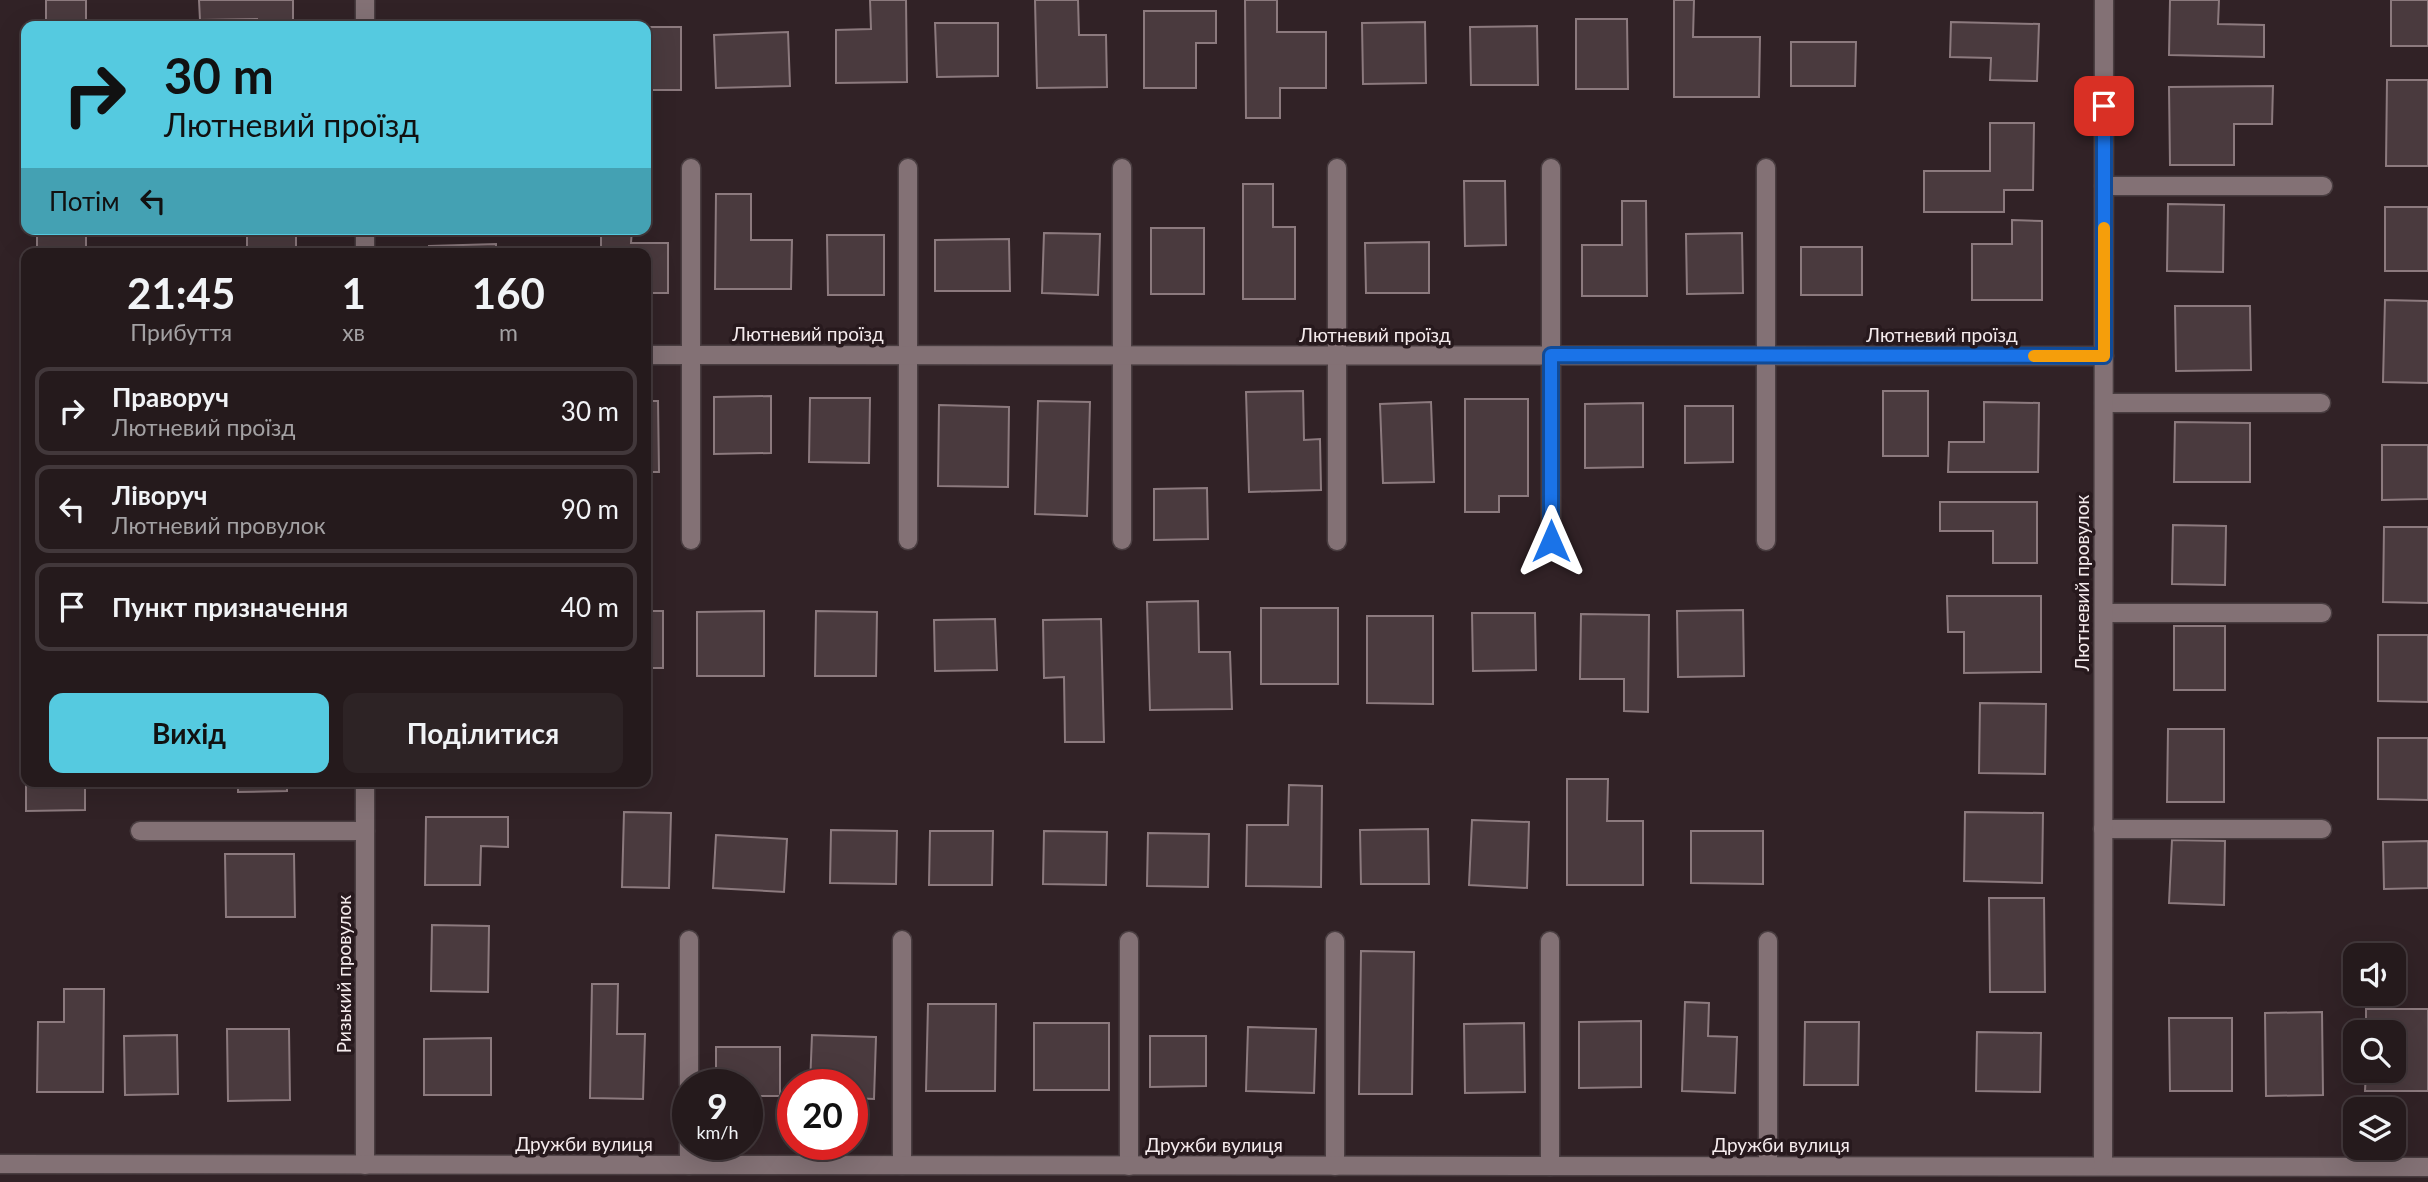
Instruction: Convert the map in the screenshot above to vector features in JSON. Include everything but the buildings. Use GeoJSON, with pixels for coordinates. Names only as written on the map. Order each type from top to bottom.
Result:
{"type":"FeatureCollection","features":[{"type":"Feature","properties":{"kind":"street"},"geometry":{"type":"LineString","coordinates":[[365,0],[365,21]]}},
{"type":"Feature","properties":{"kind":"street","name":"Лютневий провулок"},"geometry":{"type":"LineString","coordinates":[[2103,1166],[2104,0]]}},
{"type":"Feature","properties":{"kind":"street"},"geometry":{"type":"LineString","coordinates":[[691,168],[691,540]]}},
{"type":"Feature","properties":{"kind":"street"},"geometry":{"type":"LineString","coordinates":[[908,168],[908,540]]}},
{"type":"Feature","properties":{"kind":"street"},"geometry":{"type":"LineString","coordinates":[[1122,168],[1122,540]]}},
{"type":"Feature","properties":{"kind":"street"},"geometry":{"type":"LineString","coordinates":[[1337,168],[1337,541]]}},
{"type":"Feature","properties":{"kind":"street"},"geometry":{"type":"LineString","coordinates":[[1551,168],[1551,541]]}},
{"type":"Feature","properties":{"kind":"street"},"geometry":{"type":"LineString","coordinates":[[1766,168],[1766,541]]}},
{"type":"Feature","properties":{"kind":"street"},"geometry":{"type":"LineString","coordinates":[[2104,186],[2323,186]]}},
{"type":"Feature","properties":{"kind":"street","name":"Лютневий проїзд"},"geometry":{"type":"LineString","coordinates":[[651,355],[2104,356]]}},
{"type":"Feature","properties":{"kind":"street"},"geometry":{"type":"LineString","coordinates":[[2104,403],[2321,403]]}},
{"type":"Feature","properties":{"kind":"street"},"geometry":{"type":"LineString","coordinates":[[2104,612],[2322,613]]}},
{"type":"Feature","properties":{"kind":"street","name":"Ризький провулок"},"geometry":{"type":"LineString","coordinates":[[365,787],[365,1165]]}},
{"type":"Feature","properties":{"kind":"street"},"geometry":{"type":"LineString","coordinates":[[2103,829],[2322,830]]}},
{"type":"Feature","properties":{"kind":"street"},"geometry":{"type":"LineString","coordinates":[[141,831],[365,831]]}},
{"type":"Feature","properties":{"kind":"street"},"geometry":{"type":"LineString","coordinates":[[689,940],[689,1069]]}},
{"type":"Feature","properties":{"kind":"street"},"geometry":{"type":"LineString","coordinates":[[902,940],[902,1165]]}},
{"type":"Feature","properties":{"kind":"street"},"geometry":{"type":"LineString","coordinates":[[1129,941],[1129,1166]]}},
{"type":"Feature","properties":{"kind":"street"},"geometry":{"type":"LineString","coordinates":[[1335,941],[1335,1166]]}},
{"type":"Feature","properties":{"kind":"street"},"geometry":{"type":"LineString","coordinates":[[1550,941],[1550,1166]]}},
{"type":"Feature","properties":{"kind":"street"},"geometry":{"type":"LineString","coordinates":[[1768,941],[1768,1166]]}},
{"type":"Feature","properties":{"kind":"street"},"geometry":{"type":"LineString","coordinates":[[689,1160],[689,1165]]}},
{"type":"Feature","properties":{"kind":"street","name":"Дружби вулиця"},"geometry":{"type":"LineString","coordinates":[[0,1164],[1768,1166],[1895,1175],[2103,1166],[2428,1167]]}},
{"type":"Feature","properties":{"kind":"slow traffic"},"geometry":{"type":"LineString","coordinates":[[2034,356],[2104,356],[2104,228]]}},
{"type":"Feature","properties":{"kind":"route"},"geometry":{"type":"LineString","coordinates":[[1551,541],[1551,355],[2104,356],[2104,106]]}}]}
